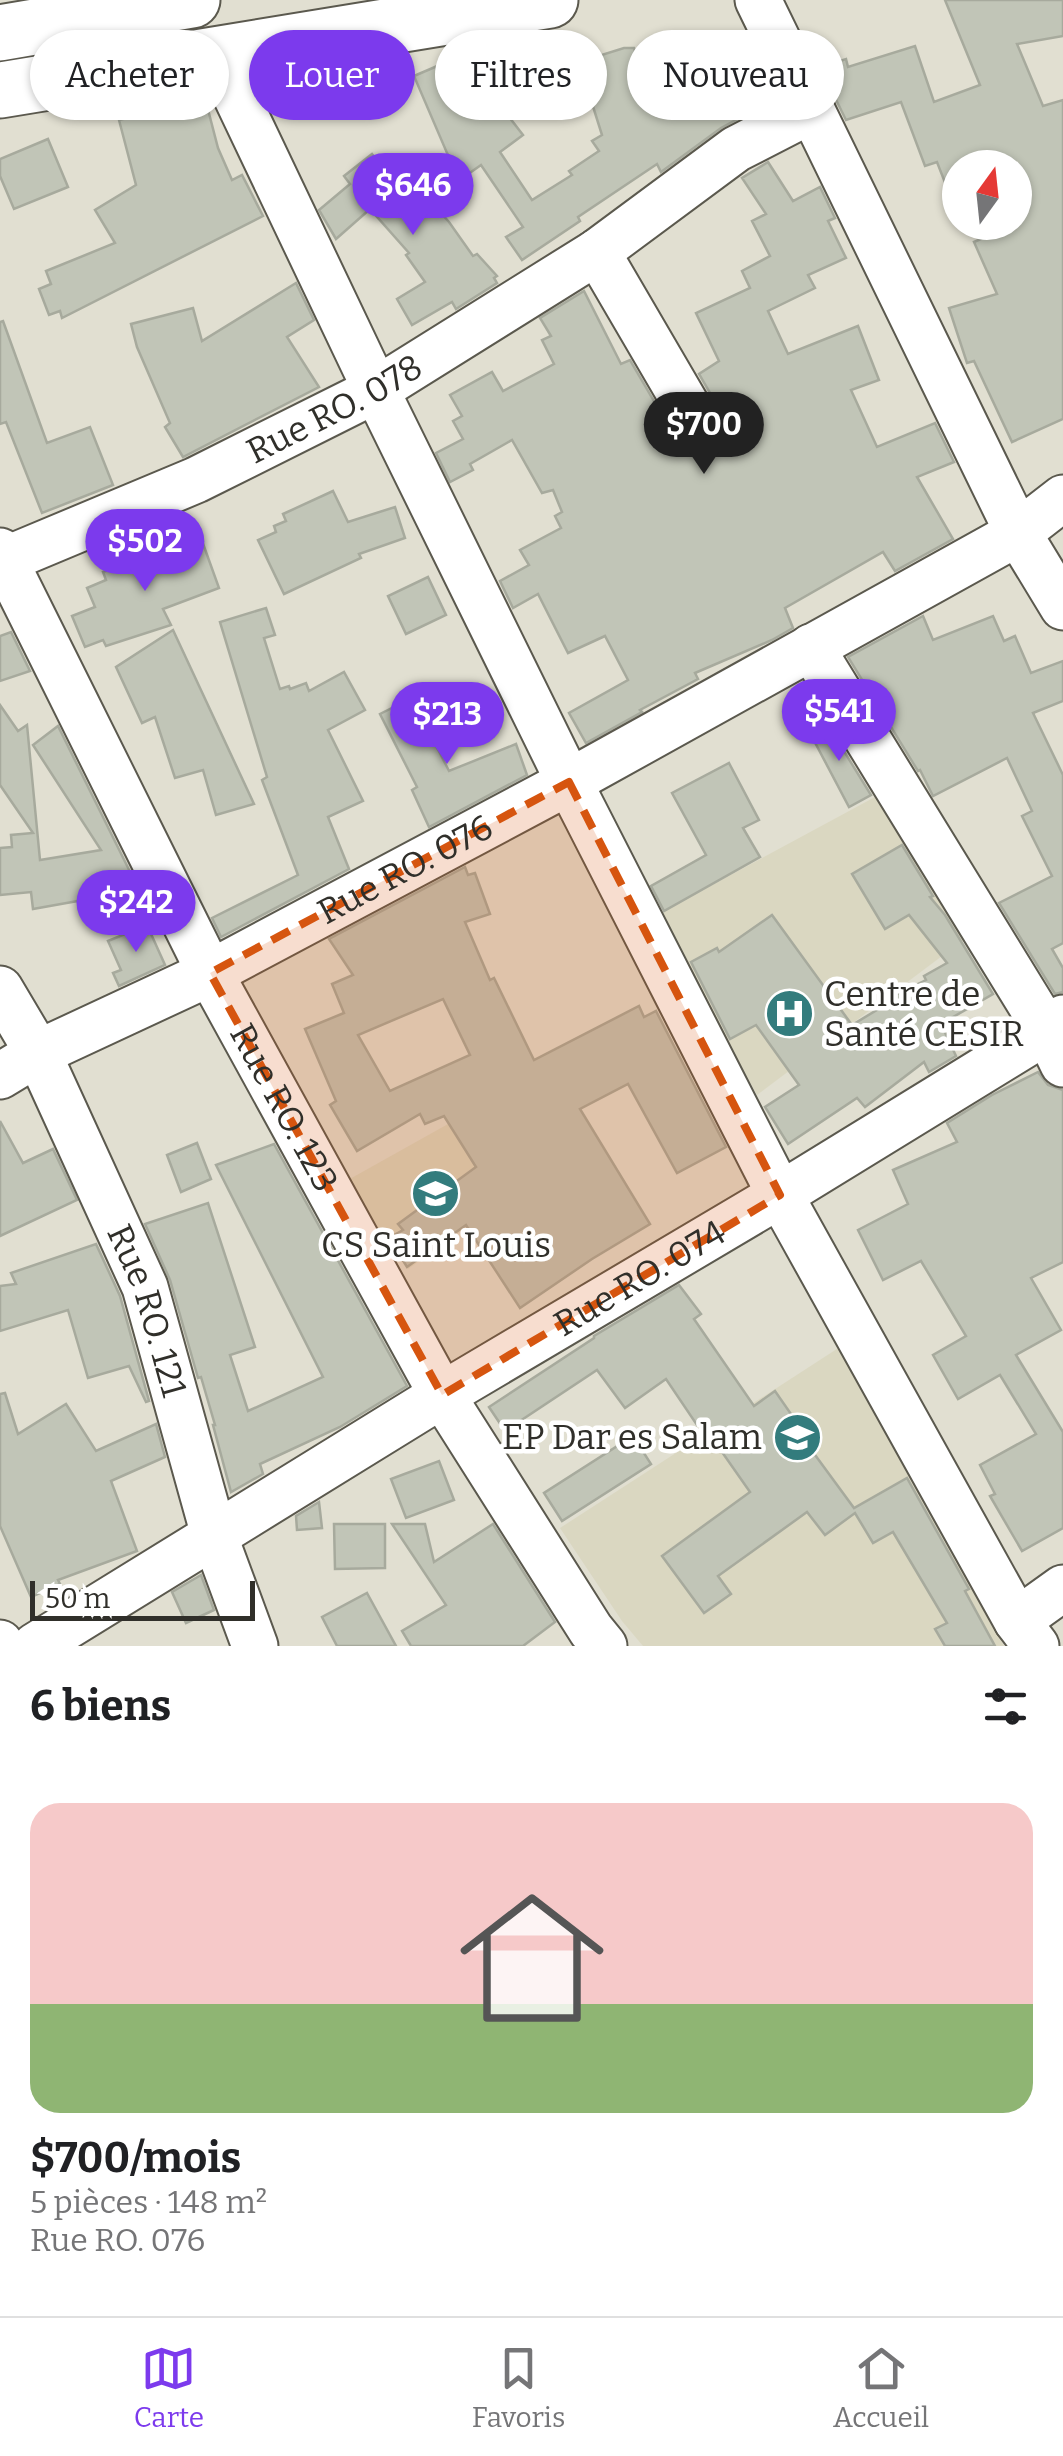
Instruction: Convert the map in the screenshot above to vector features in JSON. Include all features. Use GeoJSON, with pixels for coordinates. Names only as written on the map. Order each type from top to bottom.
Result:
{"type":"FeatureCollection","features":[{"type":"Feature","properties":{"kind":"main road"},"geometry":{"type":"LineString","coordinates":[[0,33],[192,0]]}},
{"type":"Feature","properties":{"kind":"main road"},"geometry":{"type":"LineString","coordinates":[[229,52],[550,0]]}},
{"type":"Feature","properties":{"kind":"main road"},"geometry":{"type":"LineString","coordinates":[[0,90],[30,85]]}},
{"type":"Feature","properties":{"kind":"street"},"geometry":{"type":"LineString","coordinates":[[758,0],[773,30]]}},
{"type":"Feature","properties":{"kind":"street"},"geometry":{"type":"LineString","coordinates":[[229,81],[376,390],[780,1195],[1027,1634],[1063,1588]]}},
{"type":"Feature","properties":{"kind":"street","name":"Rue RO. 078"},"geometry":{"type":"LineString","coordinates":[[1,557],[196,480],[376,390],[597,252],[736,149],[793,120]]}},
{"type":"Feature","properties":{"kind":"street"},"geometry":{"type":"LineString","coordinates":[[817,120],[1018,533],[1063,606]]}},
{"type":"Feature","properties":{"kind":"street"},"geometry":{"type":"LineString","coordinates":[[597,252],[694,418]]}},
{"type":"Feature","properties":{"kind":"street","name":"Rue RO. 076"},"geometry":{"type":"LineString","coordinates":[[0,1076],[38,1053],[210,973],[570,782],[1018,533],[1063,498]]}},
{"type":"Feature","properties":{"kind":"street","name":"Rue RO. 123"},"geometry":{"type":"LineString","coordinates":[[1,557],[210,973],[442,1395],[604,1646]]}},
{"type":"Feature","properties":{"kind":"street"},"geometry":{"type":"LineString","coordinates":[[811,648],[1058,1038]]}},
{"type":"Feature","properties":{"kind":"street","name":"Rue RO. 121"},"geometry":{"type":"LineString","coordinates":[[0,989],[38,1053],[145,1287],[214,1535],[255,1646]]}},
{"type":"Feature","properties":{"kind":"street","name":"Rue RO. 074"},"geometry":{"type":"LineString","coordinates":[[35,1646],[442,1395],[780,1195],[1058,1038]]}},
{"type":"Feature","properties":{"kind":"highlighted area"},"geometry":{"type":"Polygon","coordinates":[[[569,782],[780,1195],[442,1395],[210,973],[569,782]]]}},
{"type":"Feature","properties":{"kind":"shaded area","name":"Centre de Santé CESIR"},"geometry":{"type":"Polygon","coordinates":[[[888,790],[974,932],[757,1095],[662,921],[664,911],[888,790]]]}},
{"type":"Feature","properties":{"kind":"shaded area","name":"CS Saint Louis"},"geometry":{"type":"Polygon","coordinates":[[[491,1100],[495,1207],[408,1269],[375,1226],[348,1180],[491,1100]]]}},
{"type":"Feature","properties":{"kind":"shaded area","name":"EP Dar es Salam"},"geometry":{"type":"Polygon","coordinates":[[[843,1345],[1004,1646],[643,1646],[560,1528],[843,1345]]]}},
{"type":"Feature","properties":{"kind":"building"},"geometry":{"type":"Polygon","coordinates":[[[945,0],[1063,0],[1063,36],[1017,44],[1043,106],[1063,100],[1063,419],[1012,442],[974,361],[967,363],[949,308],[997,294],[974,242],[1032,240],[1032,150],[942,150],[942,175],[937,162],[925,166],[901,102],[846,120],[844,60],[848,67],[915,46],[934,102],[980,85],[945,0]]]}},
{"type":"Feature","properties":{"kind":"building"},"geometry":{"type":"Polygon","coordinates":[[[627,48],[627,120],[736,120],[661,172],[657,164],[522,260],[506,237],[523,227],[481,165],[464,177],[447,153],[415,76],[435,67],[435,120],[511,120],[523,135],[500,152],[532,200],[572,175],[569,171],[599,151],[592,141],[602,135],[597,120],[607,120],[607,53],[627,48]]]}},
{"type":"Feature","properties":{"kind":"building"},"geometry":{"type":"Polygon","coordinates":[[[119,120],[211,120],[232,180],[242,175],[263,216],[62,318],[60,311],[49,315],[39,289],[51,284],[46,271],[115,243],[95,210],[136,185],[119,120]]]}},
{"type":"Feature","properties":{"kind":"building"},"geometry":{"type":"Polygon","coordinates":[[[48,139],[68,187],[14,209],[0,176],[0,159],[48,139]]]}},
{"type":"Feature","properties":{"kind":"building"},"geometry":{"type":"Polygon","coordinates":[[[372,154],[401,188],[410,179],[473,256],[477,254],[497,276],[497,283],[456,309],[452,302],[412,325],[397,299],[425,282],[406,255],[409,253],[370,209],[336,239],[319,210],[350,184],[344,176],[372,154]]]}},
{"type":"Feature","properties":{"kind":"building"},"geometry":{"type":"Polygon","coordinates":[[[768,162],[793,201],[820,187],[835,218],[828,221],[846,258],[808,275],[815,288],[768,311],[788,354],[858,326],[879,380],[851,390],[877,447],[935,423],[954,462],[917,477],[953,539],[895,571],[883,552],[785,608],[793,628],[695,673],[698,679],[586,743],[569,713],[628,680],[605,636],[568,653],[538,594],[513,608],[500,581],[529,565],[520,550],[561,528],[555,516],[562,512],[553,490],[542,493],[512,440],[470,464],[473,470],[450,482],[436,453],[463,439],[453,421],[462,416],[450,395],[492,372],[503,391],[554,364],[542,340],[551,336],[540,318],[584,291],[621,364],[630,360],[672,432],[693,444],[708,440],[717,430],[720,417],[699,374],[719,361],[696,313],[750,288],[742,271],[770,256],[752,221],[766,214],[742,178],[768,162]]]}},
{"type":"Feature","properties":{"kind":"building"},"geometry":{"type":"Polygon","coordinates":[[[296,283],[314,320],[287,337],[319,387],[183,457],[165,427],[170,423],[131,324],[193,308],[202,341],[296,283]]]}},
{"type":"Feature","properties":{"kind":"building"},"geometry":{"type":"Polygon","coordinates":[[[3,321],[47,443],[90,427],[113,485],[42,513],[6,422],[0,424],[3,321]]]}},
{"type":"Feature","properties":{"kind":"building"},"geometry":{"type":"Polygon","coordinates":[[[333,491],[348,522],[395,507],[405,538],[359,554],[361,558],[284,594],[258,540],[276,532],[274,526],[286,521],[283,514],[333,491]]]}},
{"type":"Feature","properties":{"kind":"building"},"geometry":{"type":"Polygon","coordinates":[[[201,538],[219,588],[163,609],[171,625],[106,646],[103,640],[85,647],[72,616],[95,607],[87,588],[106,580],[103,572],[201,538]]]}},
{"type":"Feature","properties":{"kind":"building"},"geometry":{"type":"Polygon","coordinates":[[[428,577],[446,615],[406,634],[388,596],[428,577]]]}},
{"type":"Feature","properties":{"kind":"building"},"geometry":{"type":"Polygon","coordinates":[[[266,608],[275,635],[264,638],[280,689],[306,683],[309,691],[344,672],[365,710],[328,730],[363,801],[328,817],[349,869],[221,937],[212,918],[298,875],[262,780],[267,777],[220,622],[266,608]]]}},
{"type":"Feature","properties":{"kind":"building"},"geometry":{"type":"Polygon","coordinates":[[[923,616],[933,640],[993,616],[1004,641],[1015,636],[1031,673],[1063,661],[1063,701],[1033,713],[1063,775],[1063,943],[1052,949],[1063,968],[1063,992],[1055,994],[999,903],[1052,876],[1022,816],[1032,811],[1007,758],[933,796],[848,657],[923,616]]]}},
{"type":"Feature","properties":{"kind":"building"},"geometry":{"type":"Polygon","coordinates":[[[173,630],[254,804],[216,815],[203,770],[175,778],[155,717],[142,723],[116,667],[173,630]]]}},
{"type":"Feature","properties":{"kind":"building"},"geometry":{"type":"Polygon","coordinates":[[[11,632],[30,671],[0,681],[0,636],[11,632]]]}},
{"type":"Feature","properties":{"kind":"building"},"geometry":{"type":"Polygon","coordinates":[[[810,696],[871,795],[849,807],[810,733],[825,725],[810,696]]]}},
{"type":"Feature","properties":{"kind":"building"},"geometry":{"type":"Polygon","coordinates":[[[412,698],[449,771],[516,744],[527,775],[429,827],[412,790],[417,787],[380,714],[412,698]]]}},
{"type":"Feature","properties":{"kind":"building"},"geometry":{"type":"Polygon","coordinates":[[[0,705],[18,731],[27,725],[40,860],[101,850],[33,745],[58,726],[139,890],[33,909],[31,892],[0,895],[0,848],[12,847],[11,835],[33,833],[0,785],[0,705]]]}},
{"type":"Feature","properties":{"kind":"building"},"geometry":{"type":"Polygon","coordinates":[[[729,763],[759,820],[743,828],[760,857],[664,911],[651,886],[706,855],[672,793],[729,763]]]}},
{"type":"Feature","properties":{"kind":"building"},"geometry":{"type":"Polygon","coordinates":[[[902,845],[933,896],[930,897],[993,994],[941,1024],[956,1056],[929,1072],[924,1062],[865,1107],[857,1098],[788,1144],[765,1107],[799,1085],[756,1025],[730,1039],[691,962],[717,948],[719,952],[772,915],[852,1025],[947,963],[909,915],[885,929],[852,874],[902,845]]]}},
{"type":"Feature","properties":{"kind":"building"},"geometry":{"type":"Polygon","coordinates":[[[465,867],[468,875],[475,873],[490,914],[465,922],[490,980],[494,978],[534,1060],[639,1006],[644,1017],[656,1011],[726,1147],[677,1173],[628,1084],[580,1109],[650,1224],[520,1308],[466,1225],[407,1267],[389,1238],[403,1230],[398,1224],[476,1167],[444,1116],[425,1124],[420,1114],[357,1151],[330,1105],[336,1101],[305,1029],[344,1013],[332,984],[353,975],[329,939],[465,867]],[[443,999],[358,1035],[390,1091],[470,1055],[443,999]]]}},
{"type":"Feature","properties":{"kind":"building"},"geometry":{"type":"Polygon","coordinates":[[[147,925],[165,965],[119,986],[113,973],[121,970],[108,941],[147,925]]]}},
{"type":"Feature","properties":{"kind":"building"},"geometry":{"type":"Polygon","coordinates":[[[1038,1072],[1048,1085],[1063,1090],[1063,1262],[1031,1278],[1061,1330],[1016,1355],[1063,1432],[1063,1528],[1022,1551],[990,1496],[995,1494],[980,1465],[1036,1434],[1000,1375],[958,1399],[933,1355],[966,1336],[921,1261],[883,1280],[858,1230],[908,1204],[893,1170],[957,1142],[947,1123],[1038,1072]]]}},
{"type":"Feature","properties":{"kind":"building"},"geometry":{"type":"Polygon","coordinates":[[[0,1121],[23,1163],[53,1149],[77,1200],[0,1236],[0,1121]]]}},
{"type":"Feature","properties":{"kind":"building"},"geometry":{"type":"Polygon","coordinates":[[[197,1143],[211,1179],[181,1192],[167,1155],[197,1143]]]}},
{"type":"Feature","properties":{"kind":"building"},"geometry":{"type":"Polygon","coordinates":[[[274,1144],[407,1386],[340,1427],[260,1464],[263,1474],[231,1492],[215,1425],[170,1280],[145,1224],[208,1203],[255,1347],[230,1355],[248,1411],[323,1377],[216,1165],[274,1144]]]}},
{"type":"Feature","properties":{"kind":"building"},"geometry":{"type":"Polygon","coordinates":[[[96,1244],[120,1296],[149,1401],[146,1402],[129,1366],[88,1378],[68,1310],[0,1331],[0,1286],[16,1284],[11,1273],[96,1244]]]}},
{"type":"Feature","properties":{"kind":"building"},"geometry":{"type":"Polygon","coordinates":[[[679,1285],[701,1314],[694,1319],[754,1406],[775,1391],[800,1427],[796,1429],[854,1508],[907,1478],[969,1589],[965,1591],[995,1646],[945,1646],[935,1629],[947,1623],[893,1532],[873,1543],[855,1513],[825,1535],[807,1512],[718,1576],[731,1594],[704,1613],[662,1556],[750,1492],[666,1379],[625,1408],[597,1370],[505,1431],[489,1407],[594,1336],[679,1285]]]}},
{"type":"Feature","properties":{"kind":"building"},"geometry":{"type":"Polygon","coordinates":[[[5,1393],[18,1434],[66,1404],[96,1451],[156,1424],[165,1457],[111,1481],[137,1551],[58,1580],[60,1584],[31,1597],[0,1526],[0,1394],[5,1393]]]}},
{"type":"Feature","properties":{"kind":"building"},"geometry":{"type":"Polygon","coordinates":[[[633,1436],[651,1464],[562,1521],[544,1493],[633,1436]]]}},
{"type":"Feature","properties":{"kind":"building"},"geometry":{"type":"Polygon","coordinates":[[[439,1461],[454,1500],[406,1518],[391,1479],[439,1461]]]}},
{"type":"Feature","properties":{"kind":"building"},"geometry":{"type":"Polygon","coordinates":[[[319,1502],[322,1528],[297,1530],[296,1516],[319,1502]]]}},
{"type":"Feature","properties":{"kind":"building"},"geometry":{"type":"Polygon","coordinates":[[[334,1524],[385,1524],[385,1568],[335,1569],[334,1524]]]}},
{"type":"Feature","properties":{"kind":"building"},"geometry":{"type":"Polygon","coordinates":[[[392,1524],[425,1524],[434,1562],[493,1524],[555,1622],[523,1646],[411,1646],[402,1631],[446,1605],[392,1524]]]}},
{"type":"Feature","properties":{"kind":"building"},"geometry":{"type":"Polygon","coordinates":[[[201,1575],[214,1610],[186,1623],[172,1592],[201,1575]]]}},
{"type":"Feature","properties":{"kind":"building"},"geometry":{"type":"Polygon","coordinates":[[[367,1593],[396,1646],[337,1646],[322,1617],[367,1593]]]}},
{"type":"Feature","properties":{"kind":"place","name":"Centre de Santé CESIR"},"geometry":{"type":"Point","coordinates":[789,1014]}},
{"type":"Feature","properties":{"kind":"place","name":"CS Saint Louis"},"geometry":{"type":"Point","coordinates":[436,1193]}},
{"type":"Feature","properties":{"kind":"place","name":"EP Dar es Salam"},"geometry":{"type":"Point","coordinates":[797,1437]}}]}
